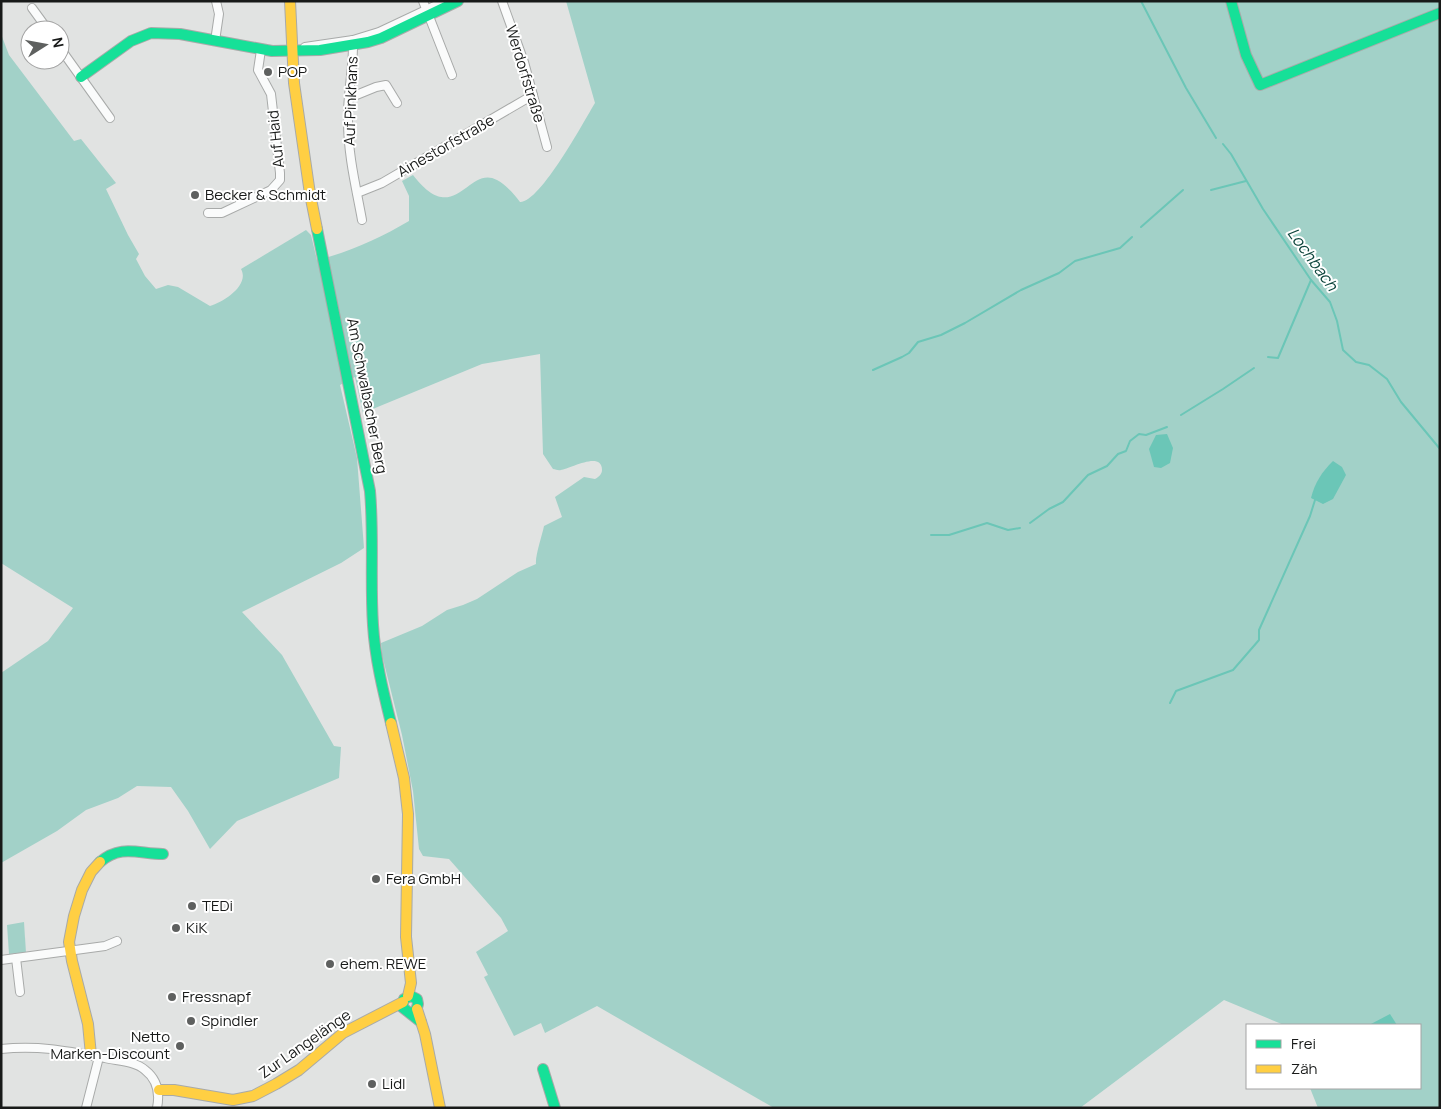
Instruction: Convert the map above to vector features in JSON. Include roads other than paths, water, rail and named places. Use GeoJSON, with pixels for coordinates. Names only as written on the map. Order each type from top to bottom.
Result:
{"type":"FeatureCollection","features":[{"type":"Feature","properties":{"kind":"street"},"geometry":{"type":"LineString","coordinates":[[215,40],[219,14],[216,1]]}},
{"type":"Feature","properties":{"kind":"street","name":"Am Schwalbacher Berg"},"geometry":{"type":"LineString","coordinates":[[290,1],[298,111],[310,194],[370,491],[373,529],[373,620],[375,646],[401,761],[407,797],[409,830],[406,947],[410,973],[410,1005]]}},
{"type":"Feature","properties":{"kind":"street"},"geometry":{"type":"LineString","coordinates":[[422,1],[452,75]]}},
{"type":"Feature","properties":{"kind":"street"},"geometry":{"type":"LineString","coordinates":[[81,77],[131,41],[151,33],[166,33],[215,40],[261,50],[320,50],[381,38],[445,1]]}},
{"type":"Feature","properties":{"kind":"street"},"geometry":{"type":"LineString","coordinates":[[427,13],[458,1]]}},
{"type":"Feature","properties":{"kind":"street","name":"Werdorfstraße"},"geometry":{"type":"LineString","coordinates":[[502,1],[524,62],[547,147]]}},
{"type":"Feature","properties":{"kind":"street"},"geometry":{"type":"LineString","coordinates":[[1231,1],[1246,55],[1260,85],[1440,14]]}},
{"type":"Feature","properties":{"kind":"street"},"geometry":{"type":"LineString","coordinates":[[32,8],[41,20]]}},
{"type":"Feature","properties":{"kind":"street","name":"Auf Pinkhans"},"geometry":{"type":"LineString","coordinates":[[353,42],[348,98],[348,140],[362,220]]}},
{"type":"Feature","properties":{"kind":"street","name":"Auf Haid"},"geometry":{"type":"LineString","coordinates":[[208,213],[222,213],[272,190],[280,180],[271,94],[258,70],[261,50]]}},
{"type":"Feature","properties":{"kind":"street"},"geometry":{"type":"LineString","coordinates":[[70,62],[110,118]]}},
{"type":"Feature","properties":{"kind":"street"},"geometry":{"type":"LineString","coordinates":[[348,98],[386,85],[397,103]]}},
{"type":"Feature","properties":{"kind":"street","name":"Ainestorfstraße"},"geometry":{"type":"LineString","coordinates":[[357,193],[382,183],[533,95]]}},
{"type":"Feature","properties":{"kind":"street"},"geometry":{"type":"LineString","coordinates":[[86,1108],[95,1056],[70,951],[70,935],[79,897],[96,864],[104,858],[119,852],[135,851],[162,854]]}},
{"type":"Feature","properties":{"kind":"street"},"geometry":{"type":"LineString","coordinates":[[1,960],[105,946],[117,941]]}},
{"type":"Feature","properties":{"kind":"street"},"geometry":{"type":"LineString","coordinates":[[16,958],[20,992]]}},
{"type":"Feature","properties":{"kind":"street"},"geometry":{"type":"LineString","coordinates":[[410,1005],[422,1022],[440,1108]]}},
{"type":"Feature","properties":{"kind":"street","name":"Zur Langelänge"},"geometry":{"type":"LineString","coordinates":[[159,1090],[174,1090],[232,1104],[263,1092],[310,1062],[334,1039],[378,1014],[410,1005]]}},
{"type":"Feature","properties":{"kind":"street"},"geometry":{"type":"LineString","coordinates":[[1,1049],[45,1048],[127,1062],[142,1068],[152,1078],[159,1090],[157,1108]]}},
{"type":"Feature","properties":{"kind":"street"},"geometry":{"type":"LineString","coordinates":[[543,1069],[556,1108]]}},
{"type":"Feature","properties":{"kind":"waterway","name":"Lochbach"},"geometry":{"type":"LineString","coordinates":[[1141,1],[1186,88],[1216,138]]}},
{"type":"Feature","properties":{"kind":"waterway","name":"Lochbach"},"geometry":{"type":"LineString","coordinates":[[1223,144],[1231,154],[1263,209],[1311,280],[1330,302],[1337,321],[1343,350],[1356,362],[1369,365],[1387,379],[1401,402],[1440,449]]}},
{"type":"Feature","properties":{"kind":"waterway"},"geometry":{"type":"LineString","coordinates":[[1211,190],[1246,181]]}},
{"type":"Feature","properties":{"kind":"waterway"},"geometry":{"type":"LineString","coordinates":[[1141,227],[1183,190]]}},
{"type":"Feature","properties":{"kind":"waterway"},"geometry":{"type":"LineString","coordinates":[[873,370],[909,353],[918,342],[941,335],[965,323],[1021,290],[1059,273],[1075,261],[1120,248],[1132,237]]}},
{"type":"Feature","properties":{"kind":"waterway"},"geometry":{"type":"LineString","coordinates":[[1268,357],[1278,358],[1311,280]]}},
{"type":"Feature","properties":{"kind":"waterway"},"geometry":{"type":"LineString","coordinates":[[1181,415],[1254,368]]}},
{"type":"Feature","properties":{"kind":"waterway"},"geometry":{"type":"LineString","coordinates":[[1030,523],[1049,509],[1063,502],[1088,475],[1107,466],[1118,454],[1126,451],[1130,441],[1139,434],[1146,435],[1167,427]]}},
{"type":"Feature","properties":{"kind":"waterway"},"geometry":{"type":"LineString","coordinates":[[1170,703],[1176,691],[1233,670],[1259,640],[1259,630],[1310,516],[1315,500]]}},
{"type":"Feature","properties":{"kind":"waterway"},"geometry":{"type":"LineString","coordinates":[[931,535],[949,535],[987,523],[1008,530],[1020,528]]}},
{"type":"Feature","properties":{"kind":"place","name":"POP"},"geometry":{"type":"Point","coordinates":[268,72]}},
{"type":"Feature","properties":{"kind":"place","name":"Becker & Schmidt"},"geometry":{"type":"Point","coordinates":[195,195]}},
{"type":"Feature","properties":{"kind":"place","name":"Fera GmbH"},"geometry":{"type":"Point","coordinates":[376,879]}},
{"type":"Feature","properties":{"kind":"place","name":"TEDi"},"geometry":{"type":"Point","coordinates":[192,906]}},
{"type":"Feature","properties":{"kind":"place","name":"KiK"},"geometry":{"type":"Point","coordinates":[176,928]}},
{"type":"Feature","properties":{"kind":"place","name":"ehem. REWE"},"geometry":{"type":"Point","coordinates":[330,964]}},
{"type":"Feature","properties":{"kind":"place","name":"Fressnapf"},"geometry":{"type":"Point","coordinates":[172,997]}},
{"type":"Feature","properties":{"kind":"place","name":"Spindler"},"geometry":{"type":"Point","coordinates":[191,1021]}},
{"type":"Feature","properties":{"kind":"place","name":"Netto Marken-Discount"},"geometry":{"type":"Point","coordinates":[180,1046]}},
{"type":"Feature","properties":{"kind":"place","name":"Lidl"},"geometry":{"type":"Point","coordinates":[372,1084]}}]}
